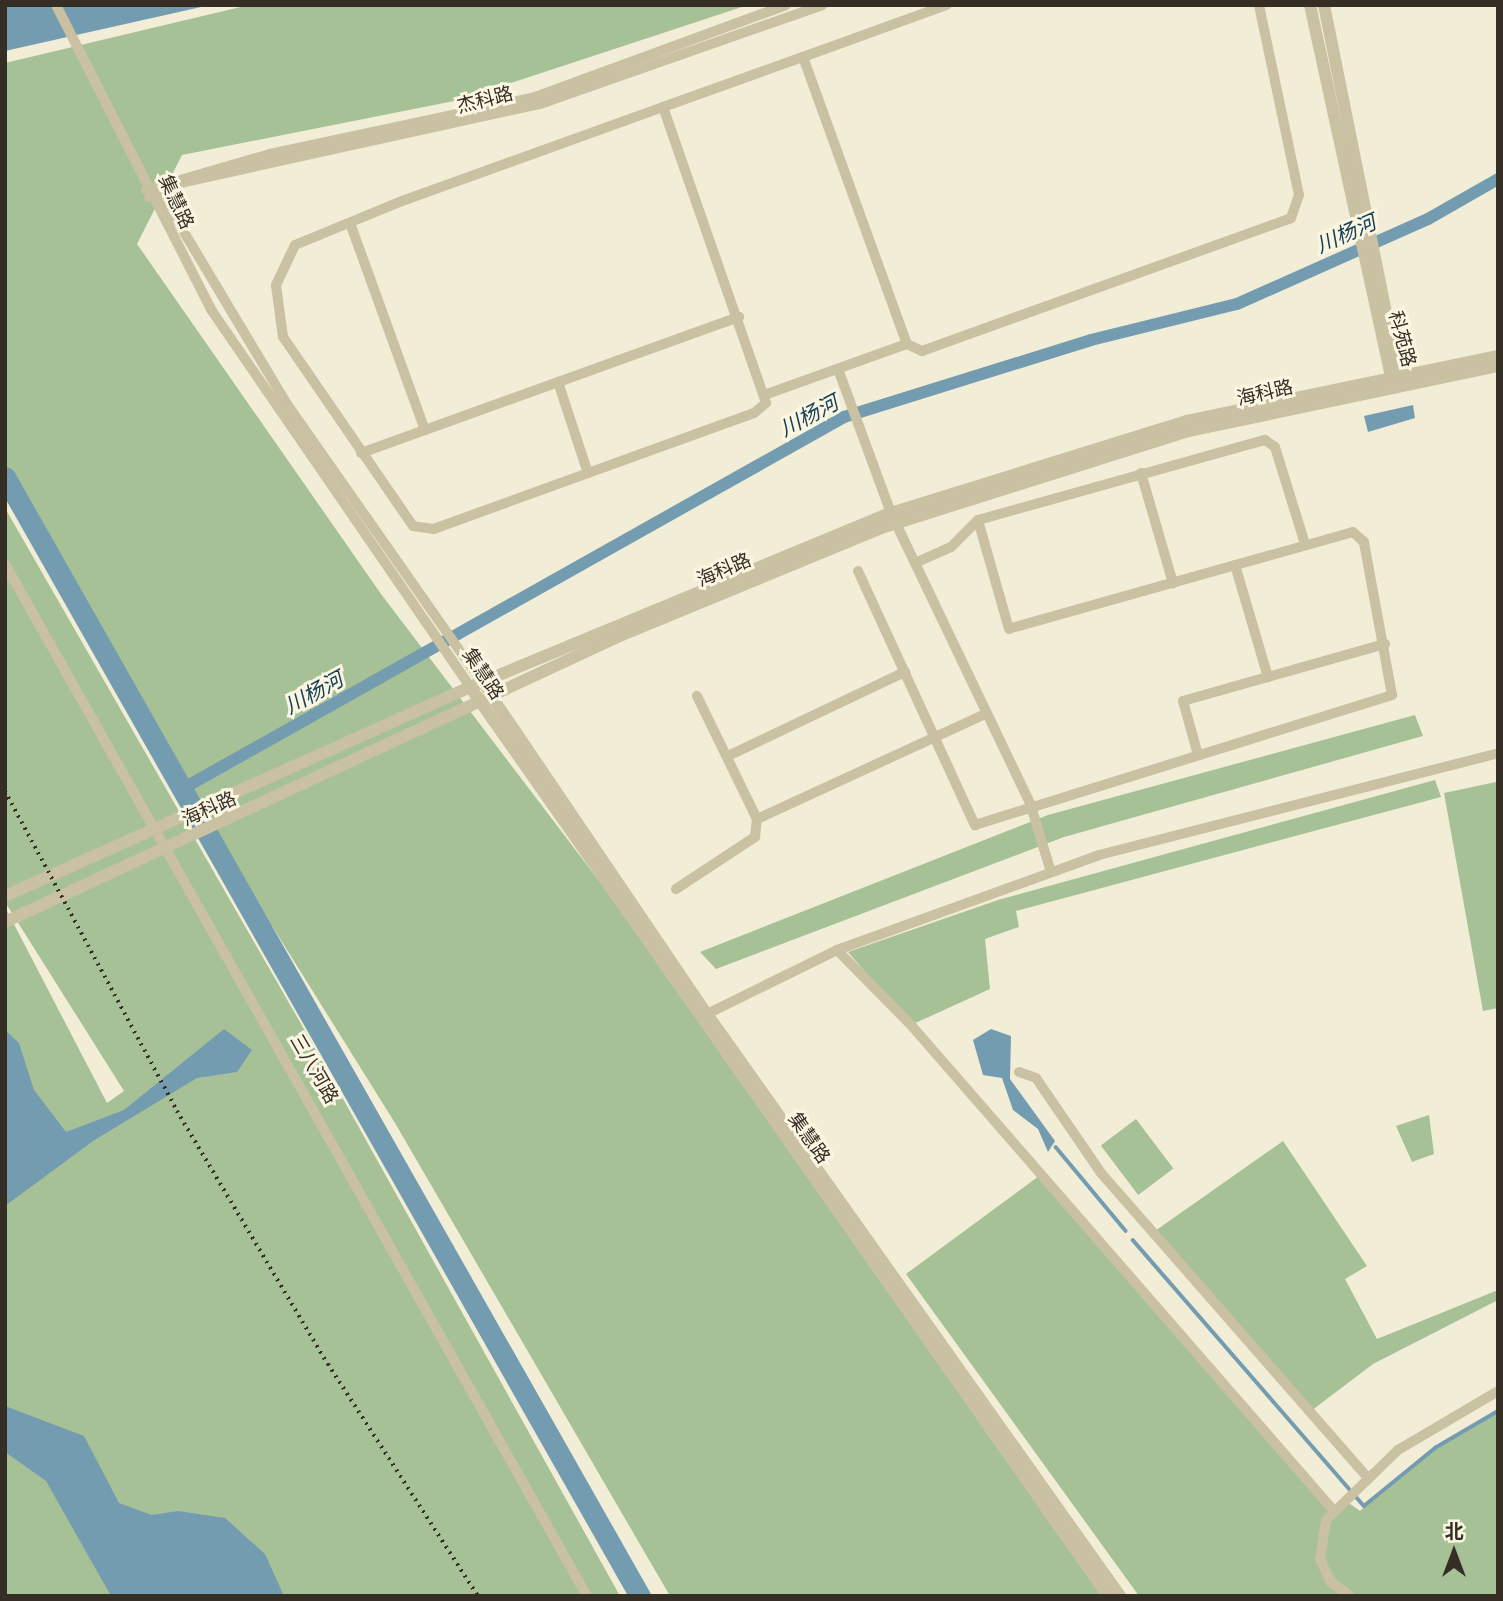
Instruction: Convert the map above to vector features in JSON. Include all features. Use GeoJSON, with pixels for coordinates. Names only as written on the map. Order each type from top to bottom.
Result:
{"type":"FeatureCollection","features":[{"type":"Feature","properties":{"kind":"street","name":"集慧路"},"geometry":{"type":"LineString","coordinates":[[57,5],[143,175],[287,404],[459,651],[475,685]]}},
{"type":"Feature","properties":{"kind":"street","name":"杰科路"},"geometry":{"type":"LineString","coordinates":[[153,191],[270,154],[535,97],[786,5]]}},
{"type":"Feature","properties":{"kind":"street","name":"杰科路"},"geometry":{"type":"LineString","coordinates":[[153,191],[540,104],[822,5]]}},
{"type":"Feature","properties":{"kind":"street"},"geometry":{"type":"LineString","coordinates":[[947,5],[663,107],[295,245],[279,271],[275,299],[289,348],[361,453],[419,529],[588,473],[754,413],[768,394],[907,344],[931,349],[1291,218],[1299,195],[1259,5]]}},
{"type":"Feature","properties":{"kind":"street","name":"科苑路"},"geometry":{"type":"LineString","coordinates":[[1310,5],[1365,268],[1395,378]]}},
{"type":"Feature","properties":{"kind":"street","name":"科苑路"},"geometry":{"type":"LineString","coordinates":[[1324,5],[1378,261],[1395,378]]}},
{"type":"Feature","properties":{"kind":"street"},"geometry":{"type":"LineString","coordinates":[[803,57],[907,344]]}},
{"type":"Feature","properties":{"kind":"street"},"geometry":{"type":"LineString","coordinates":[[663,107],[768,394]]}},
{"type":"Feature","properties":{"kind":"street","name":"集慧路"},"geometry":{"type":"LineString","coordinates":[[153,191],[212,311],[428,628],[486,700],[1120,1596]]}},
{"type":"Feature","properties":{"kind":"street"},"geometry":{"type":"LineString","coordinates":[[350,223],[425,430]]}},
{"type":"Feature","properties":{"kind":"street"},"geometry":{"type":"LineString","coordinates":[[361,453],[739,317]]}},
{"type":"Feature","properties":{"kind":"street","name":"海科路"},"geometry":{"type":"LineString","coordinates":[[5,896],[160,829],[475,685],[894,518],[1121,439],[1498,356]]}},
{"type":"Feature","properties":{"kind":"street","name":"海科路"},"geometry":{"type":"LineString","coordinates":[[1395,378],[1498,366]]}},
{"type":"Feature","properties":{"kind":"street"},"geometry":{"type":"LineString","coordinates":[[838,369],[894,518],[1030,803],[1051,872]]}},
{"type":"Feature","properties":{"kind":"street"},"geometry":{"type":"LineString","coordinates":[[558,382],[588,473]]}},
{"type":"Feature","properties":{"kind":"street"},"geometry":{"type":"LineString","coordinates":[[915,563],[951,547],[978,520],[1141,473],[1270,441],[1305,544]]}},
{"type":"Feature","properties":{"kind":"street"},"geometry":{"type":"LineString","coordinates":[[1141,473],[1173,583]]}},
{"type":"Feature","properties":{"kind":"street","name":"海科路"},"geometry":{"type":"LineString","coordinates":[[5,922],[238,817],[688,606],[894,518]]}},
{"type":"Feature","properties":{"kind":"street"},"geometry":{"type":"LineString","coordinates":[[858,571],[975,825],[1030,803],[1388,700],[1394,683],[1362,538],[1347,533],[1009,629],[978,520]]}},
{"type":"Feature","properties":{"kind":"street","name":"三八河路"},"geometry":{"type":"LineString","coordinates":[[5,564],[160,829],[587,1596]]}},
{"type":"Feature","properties":{"kind":"street"},"geometry":{"type":"LineString","coordinates":[[1236,565],[1268,677]]}},
{"type":"Feature","properties":{"kind":"street"},"geometry":{"type":"LineString","coordinates":[[1198,755],[1183,701],[1385,644]]}},
{"type":"Feature","properties":{"kind":"street"},"geometry":{"type":"LineString","coordinates":[[730,755],[905,672]]}},
{"type":"Feature","properties":{"kind":"street"},"geometry":{"type":"LineString","coordinates":[[676,889],[755,837],[757,819],[730,755],[696,696]]}},
{"type":"Feature","properties":{"kind":"street","name":"集慧路"},"geometry":{"type":"LineString","coordinates":[[486,700],[1108,1596]]}},
{"type":"Feature","properties":{"kind":"street"},"geometry":{"type":"LineString","coordinates":[[757,819],[987,713]]}},
{"type":"Feature","properties":{"kind":"street"},"geometry":{"type":"LineString","coordinates":[[707,1014],[837,950],[1051,872],[1498,753]]}},
{"type":"Feature","properties":{"kind":"street"},"geometry":{"type":"LineString","coordinates":[[837,950],[973,1094],[1334,1511]]}},
{"type":"Feature","properties":{"kind":"street"},"geometry":{"type":"LineString","coordinates":[[1019,1072],[1036,1078],[1101,1173],[1367,1477]]}},
{"type":"Feature","properties":{"kind":"street"},"geometry":{"type":"LineString","coordinates":[[1350,1596],[1331,1582],[1320,1559],[1322,1531],[1334,1511],[1357,1485],[1398,1450],[1498,1391]]}},
{"type":"Feature","properties":{"kind":"green space"},"geometry":{"type":"Polygon","coordinates":[[[249,5],[748,5],[459,100],[182,155],[137,244],[381,594],[663,965],[1116,1596],[670,1596],[395,1123],[5,498],[5,63],[249,5]]]}},
{"type":"Feature","properties":{"kind":"green space"},"geometry":{"type":"Polygon","coordinates":[[[5,508],[308,1036],[620,1596],[5,1596],[5,907],[107,1103],[124,1091],[5,902],[5,508]]]}},
{"type":"Feature","properties":{"kind":"green space"},"geometry":{"type":"Polygon","coordinates":[[[1415,715],[1423,736],[1064,837],[716,969],[700,952],[1048,815],[1415,715]]]}},
{"type":"Feature","properties":{"kind":"green space"},"geometry":{"type":"Polygon","coordinates":[[[1435,780],[1441,797],[1016,911],[1019,927],[985,939],[990,989],[911,1025],[848,952],[998,900],[1435,780]]]}},
{"type":"Feature","properties":{"kind":"green space"},"geometry":{"type":"Polygon","coordinates":[[[1496,782],[1498,1008],[1483,1011],[1444,793],[1496,782]]]}},
{"type":"Feature","properties":{"kind":"green space"},"geometry":{"type":"Polygon","coordinates":[[[1429,1115],[1434,1154],[1412,1162],[1396,1126],[1429,1115]]]}},
{"type":"Feature","properties":{"kind":"green space"},"geometry":{"type":"Polygon","coordinates":[[[1136,1119],[1173,1169],[1138,1195],[1101,1145],[1136,1119]]]}},
{"type":"Feature","properties":{"kind":"green space"},"geometry":{"type":"Polygon","coordinates":[[[1283,1141],[1367,1266],[1345,1279],[1377,1339],[1498,1290],[1498,1300],[1373,1364],[1311,1411],[1155,1231],[1283,1141]]]}},
{"type":"Feature","properties":{"kind":"green space"},"geometry":{"type":"Polygon","coordinates":[[[1043,1173],[1334,1511],[1343,1499],[1360,1511],[1435,1448],[1498,1412],[1498,1596],[1139,1596],[906,1274],[1043,1173]]]}},
{"type":"Feature","properties":{"kind":"water"},"geometry":{"type":"Polygon","coordinates":[[[5,5],[210,5],[5,51],[5,5]]]}},
{"type":"Feature","properties":{"kind":"water"},"geometry":{"type":"Polygon","coordinates":[[[1413,405],[1415,418],[1368,432],[1364,416],[1413,405]]]}},
{"type":"Feature","properties":{"kind":"water"},"geometry":{"type":"Polygon","coordinates":[[[224,1029],[252,1050],[237,1072],[197,1078],[93,1141],[5,1206],[5,1030],[19,1043],[34,1090],[66,1132],[124,1110],[224,1029]]]}},
{"type":"Feature","properties":{"kind":"water"},"geometry":{"type":"Polygon","coordinates":[[[991,1029],[1011,1036],[1010,1079],[1055,1141],[1048,1152],[1038,1129],[1013,1110],[1002,1078],[983,1075],[973,1040],[991,1029]]]}},
{"type":"Feature","properties":{"kind":"water"},"geometry":{"type":"Polygon","coordinates":[[[5,1406],[84,1436],[119,1503],[152,1515],[178,1511],[225,1518],[265,1554],[284,1596],[111,1596],[46,1481],[5,1452],[5,1406]]]}},
{"type":"Feature","properties":{"kind":"waterway","name":"川杨河"},"geometry":{"type":"LineString","coordinates":[[182,789],[844,417],[1091,340],[1237,304],[1428,219],[1498,179]]}},
{"type":"Feature","properties":{"kind":"waterway"},"geometry":{"type":"LineString","coordinates":[[5,477],[640,1596]]}},
{"type":"Feature","properties":{"kind":"waterway"},"geometry":{"type":"LineString","coordinates":[[1056,1147],[1126,1231]]}},
{"type":"Feature","properties":{"kind":"waterway"},"geometry":{"type":"LineString","coordinates":[[1133,1240],[1364,1506],[1435,1448],[1498,1411]]}},
{"type":"Feature","properties":{"kind":"railway"},"geometry":{"type":"LineString","coordinates":[[5,791],[177,1111],[328,1364],[478,1596]]}}]}
